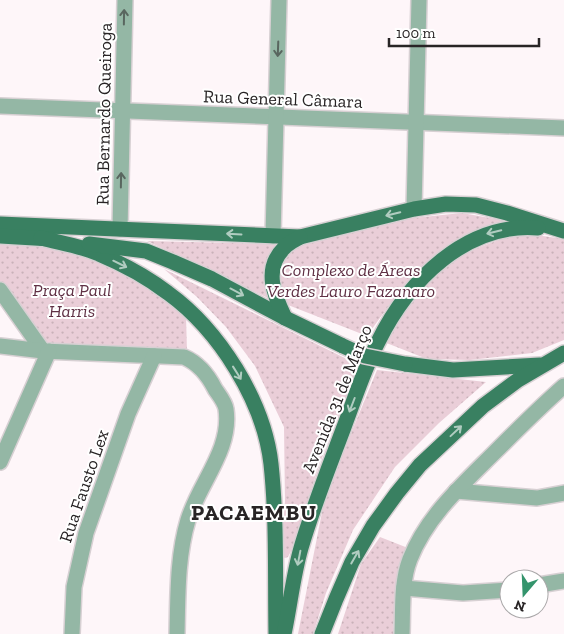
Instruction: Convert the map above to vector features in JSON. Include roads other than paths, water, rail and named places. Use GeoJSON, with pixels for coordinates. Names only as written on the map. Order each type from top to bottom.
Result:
{"type":"FeatureCollection","features":[{"type":"Feature","properties":{"kind":"main road"},"geometry":{"type":"LineString","coordinates":[[0,224],[300,237],[414,209],[446,204],[476,205],[562,231]]}},
{"type":"Feature","properties":{"kind":"main road","name":"Avenida 31 de Março"},"geometry":{"type":"LineString","coordinates":[[284,634],[300,550],[317,497],[378,342],[408,293],[436,265],[460,246],[489,233],[521,227],[562,231]]}},
{"type":"Feature","properties":{"kind":"main road"},"geometry":{"type":"LineString","coordinates":[[0,236],[41,238],[146,251],[212,279],[285,318],[365,356],[405,364],[453,370],[545,364]]}},
{"type":"Feature","properties":{"kind":"main road"},"geometry":{"type":"LineString","coordinates":[[285,318],[273,292],[272,273],[276,260],[284,247],[300,237]]}},
{"type":"Feature","properties":{"kind":"main road"},"geometry":{"type":"LineString","coordinates":[[41,238],[97,253],[136,271],[169,294],[198,321],[224,351],[245,385],[262,424],[271,463],[276,634]]}},
{"type":"Feature","properties":{"kind":"main road"},"geometry":{"type":"LineString","coordinates":[[322,634],[352,562],[373,526],[420,465],[483,406],[518,380],[564,353]]}},
{"type":"Feature","properties":{"kind":"street","name":"Rua Bernardo Queiroga"},"geometry":{"type":"LineString","coordinates":[[120,229],[125,0]]}},
{"type":"Feature","properties":{"kind":"street"},"geometry":{"type":"LineString","coordinates":[[272,236],[279,0]]}},
{"type":"Feature","properties":{"kind":"street"},"geometry":{"type":"LineString","coordinates":[[414,209],[419,0]]}},
{"type":"Feature","properties":{"kind":"street","name":"Rua General Câmara"},"geometry":{"type":"LineString","coordinates":[[0,106],[564,128]]}},
{"type":"Feature","properties":{"kind":"street"},"geometry":{"type":"LineString","coordinates":[[0,290],[46,351]]}},
{"type":"Feature","properties":{"kind":"street"},"geometry":{"type":"LineString","coordinates":[[0,346],[46,351],[184,357],[195,362],[211,381],[226,407],[226,425],[216,459],[189,518],[180,552],[177,634]]}},
{"type":"Feature","properties":{"kind":"street"},"geometry":{"type":"LineString","coordinates":[[0,462],[46,351]]}},
{"type":"Feature","properties":{"kind":"street","name":"Rua Fausto Lex"},"geometry":{"type":"LineString","coordinates":[[72,634],[74,587],[86,533],[128,414],[154,356]]}},
{"type":"Feature","properties":{"kind":"street"},"geometry":{"type":"LineString","coordinates":[[402,634],[404,588],[410,560],[420,537],[456,491],[544,403],[564,386]]}},
{"type":"Feature","properties":{"kind":"street"},"geometry":{"type":"LineString","coordinates":[[456,491],[537,498],[564,494]]}},
{"type":"Feature","properties":{"kind":"street"},"geometry":{"type":"LineString","coordinates":[[549,583],[564,581]]}},
{"type":"Feature","properties":{"kind":"street"},"geometry":{"type":"LineString","coordinates":[[404,588],[463,593],[499,591]]}},
{"type":"Feature","properties":{"kind":"district","name":"PACAEMBU"},"geometry":{"type":"Point","coordinates":[254,512]}},
{"type":"Feature","properties":{"kind":"park label","name":"Complexo de Áreas Verdes Lauro Fazanaro"},"geometry":{"type":"Point","coordinates":[351,280]}},
{"type":"Feature","properties":{"kind":"park label","name":"Praça Paul Harris"},"geometry":{"type":"Point","coordinates":[72,300]}}]}
